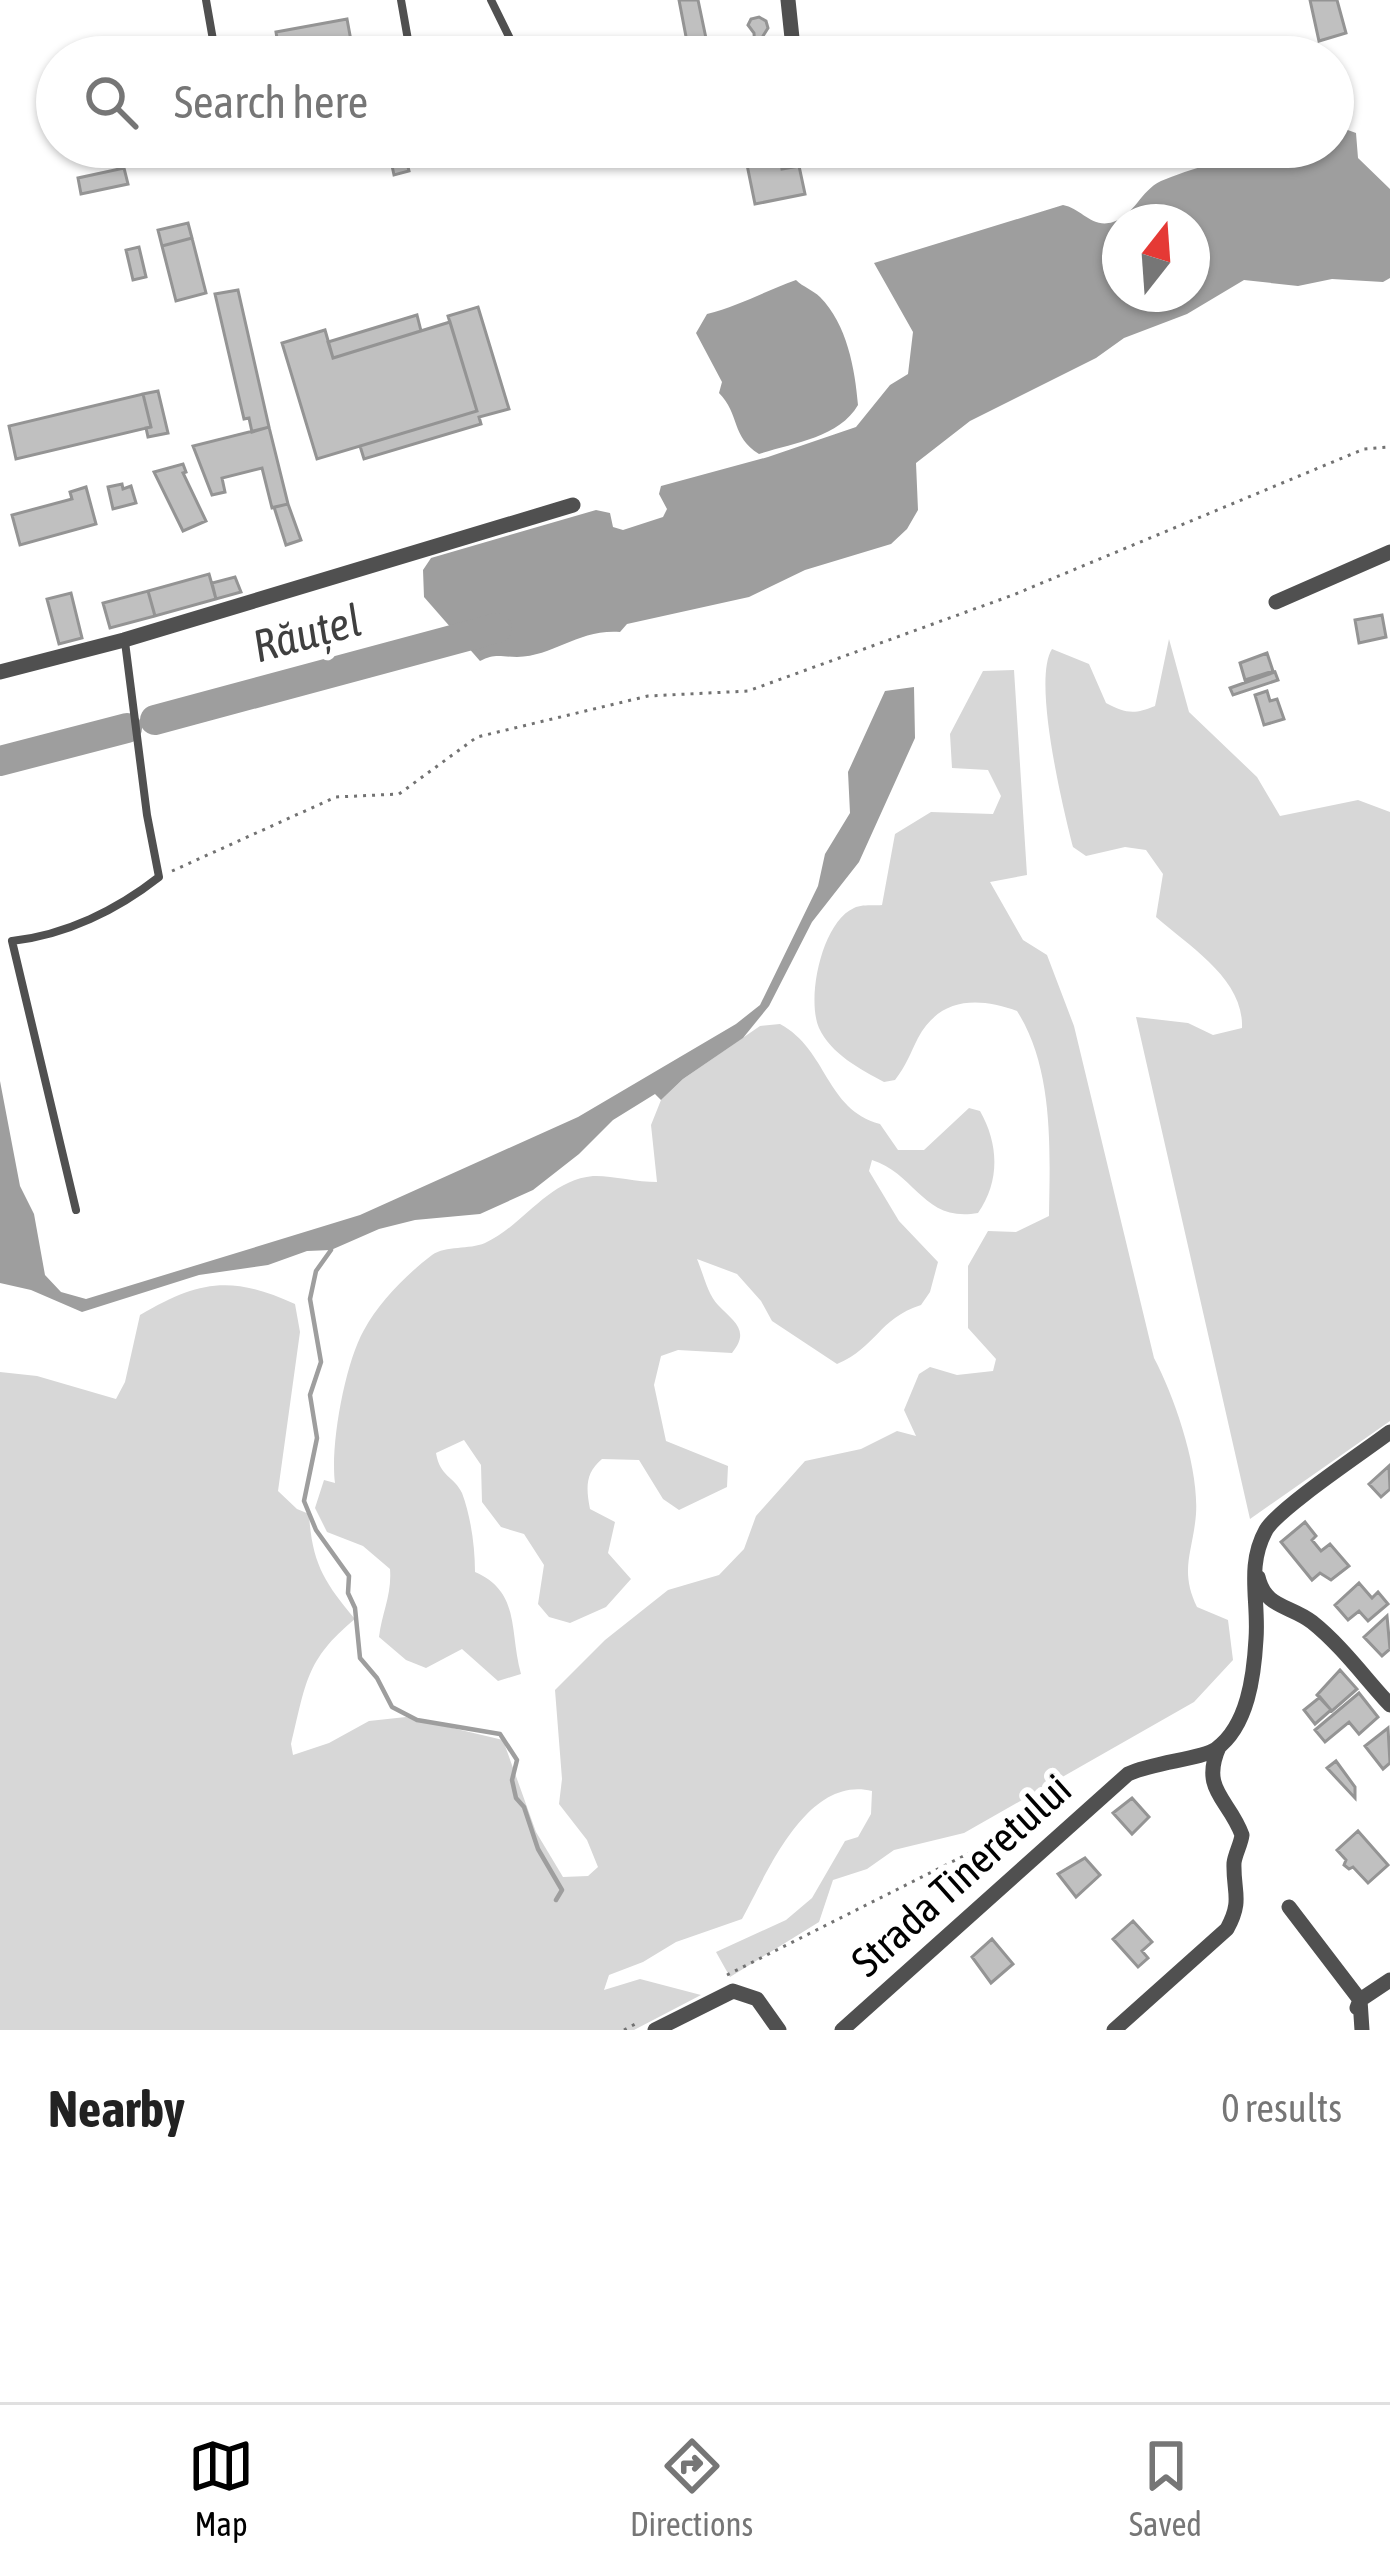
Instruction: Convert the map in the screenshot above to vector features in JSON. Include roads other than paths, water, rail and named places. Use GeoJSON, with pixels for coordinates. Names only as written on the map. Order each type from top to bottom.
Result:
{"type":"FeatureCollection","features":[{"type":"Feature","properties":{"kind":"street"},"geometry":{"type":"LineString","coordinates":[[788,0],[792,36]]}},
{"type":"Feature","properties":{"kind":"street"},"geometry":{"type":"LineString","coordinates":[[0,672],[124,640],[573,505]]}},
{"type":"Feature","properties":{"kind":"street"},"geometry":{"type":"LineString","coordinates":[[1276,602],[1390,552]]}},
{"type":"Feature","properties":{"kind":"street"},"geometry":{"type":"LineString","coordinates":[[1114,2030],[1227,1929],[1236,1913],[1239,1891],[1234,1861],[1242,1834],[1213,1786],[1212,1762],[1242,1718],[1257,1637],[1256,1552],[1270,1523],[1390,1432]]}},
{"type":"Feature","properties":{"kind":"street"},"geometry":{"type":"LineString","coordinates":[[1256,1552],[1261,1590],[1273,1603],[1313,1623],[1390,1705]]}},
{"type":"Feature","properties":{"kind":"street"},"geometry":{"type":"LineString","coordinates":[[1257,1637],[1270,1619],[1295,1614]]}},
{"type":"Feature","properties":{"kind":"street","name":"Strada Tineretului"},"geometry":{"type":"LineString","coordinates":[[842,2030],[1128,1774],[1149,1764],[1219,1747]]}},
{"type":"Feature","properties":{"kind":"street"},"geometry":{"type":"LineString","coordinates":[[1289,1907],[1366,1997],[1362,2030]]}},
{"type":"Feature","properties":{"kind":"street"},"geometry":{"type":"LineString","coordinates":[[1352,2030],[1366,1997],[1390,1980]]}},
{"type":"Feature","properties":{"kind":"street"},"geometry":{"type":"LineString","coordinates":[[653,2023],[720,1994],[745,1993],[757,1999],[778,2030]]}},
{"type":"Feature","properties":{"kind":"lane"},"geometry":{"type":"LineString","coordinates":[[206,0],[212,36]]}},
{"type":"Feature","properties":{"kind":"lane"},"geometry":{"type":"LineString","coordinates":[[400,0],[408,36]]}},
{"type":"Feature","properties":{"kind":"lane"},"geometry":{"type":"LineString","coordinates":[[491,0],[509,36]]}},
{"type":"Feature","properties":{"kind":"lane"},"geometry":{"type":"LineString","coordinates":[[76,1210],[12,941],[42,938],[125,904],[159,877],[124,640]]}},
{"type":"Feature","properties":{"kind":"waterway","name":"Răuțel"},"geometry":{"type":"LineString","coordinates":[[155,720],[497,628]]}},
{"type":"Feature","properties":{"kind":"waterway","name":"Răuțel"},"geometry":{"type":"LineString","coordinates":[[0,761],[127,728]]}},
{"type":"Feature","properties":{"kind":"waterway"},"geometry":{"type":"LineString","coordinates":[[331,1250],[316,1271],[310,1299],[321,1362],[310,1395],[317,1438],[304,1501],[316,1530],[349,1576],[360,1658],[392,1707],[417,1720],[500,1734],[517,1760],[512,1780],[516,1798],[562,1890],[556,1900]]}}]}
